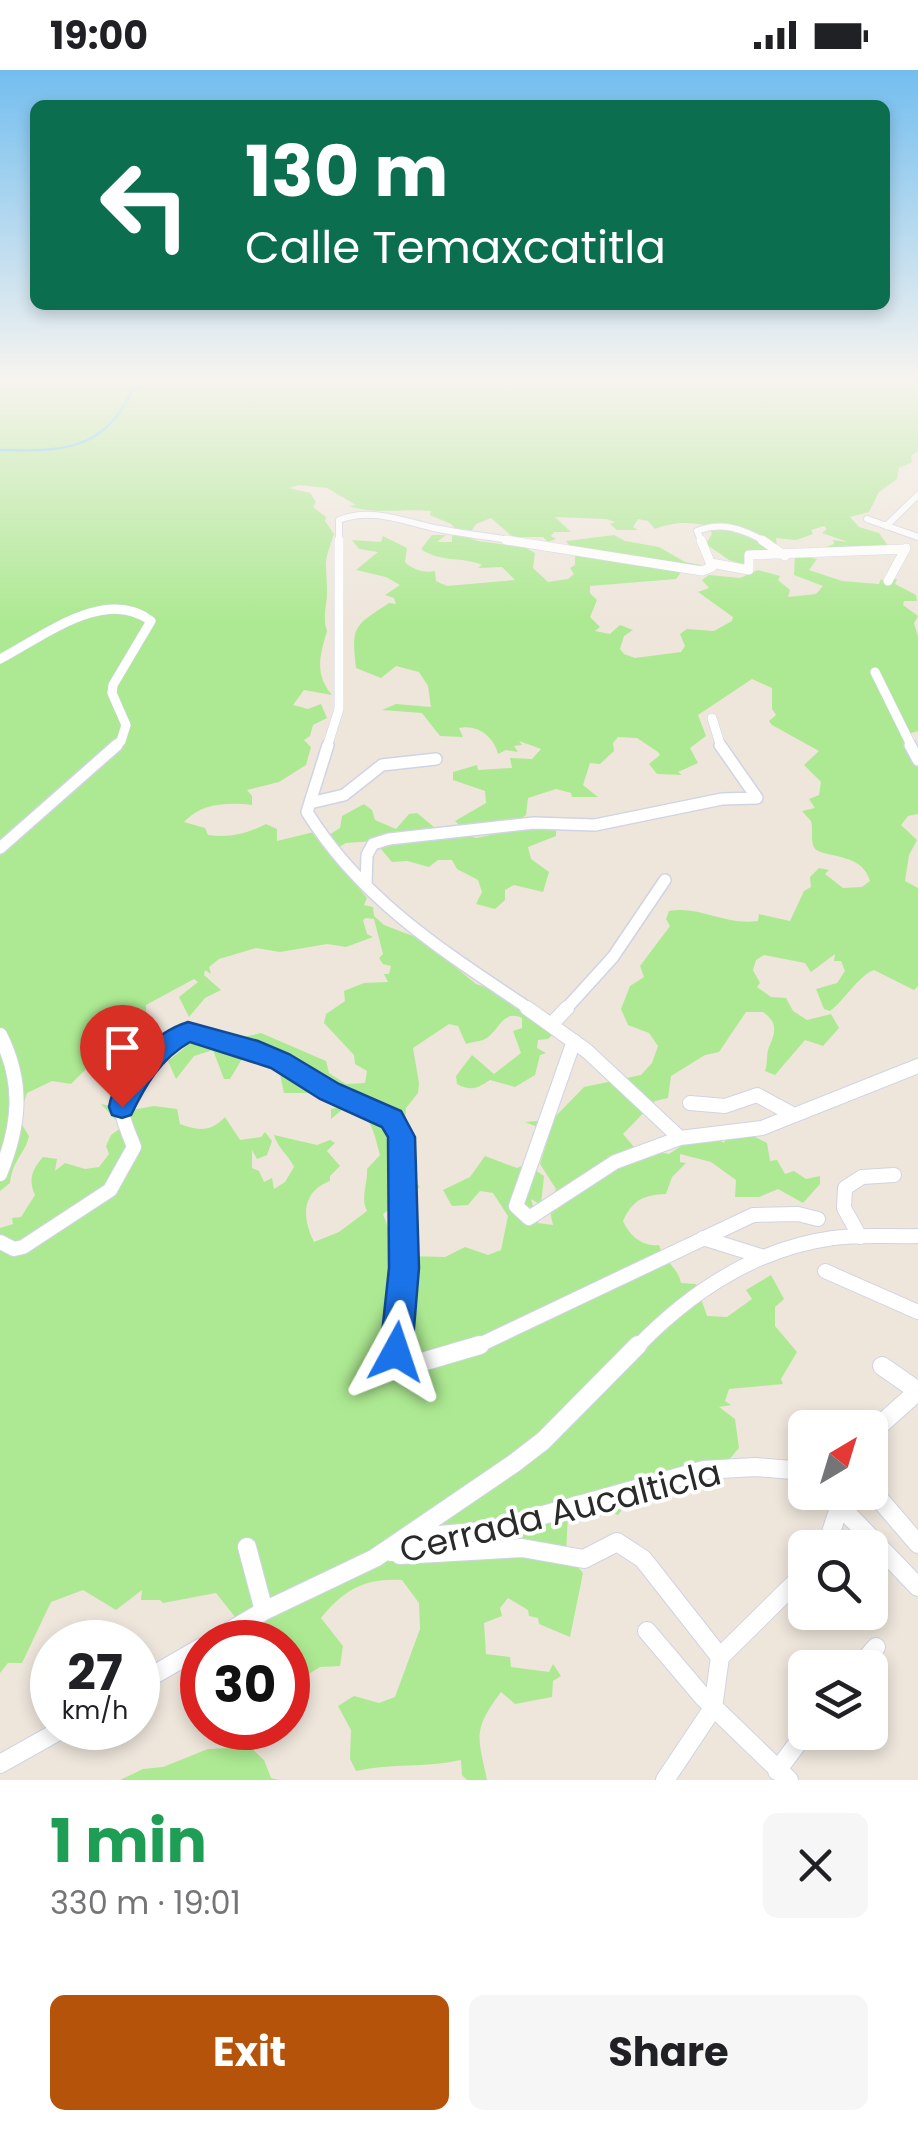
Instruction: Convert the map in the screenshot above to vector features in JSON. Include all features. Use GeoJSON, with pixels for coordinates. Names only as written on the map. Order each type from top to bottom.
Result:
{"type":"FeatureCollection","features":[{"type":"Feature","properties":{"kind":"street"},"geometry":{"type":"LineString","coordinates":[[886,526],[918,495]]}},
{"type":"Feature","properties":{"kind":"street"},"geometry":{"type":"LineString","coordinates":[[680,1138],[574,1040],[413,930],[322,842],[308,812],[339,709],[339,518],[388,515],[434,528],[709,570],[711,563],[698,535],[700,528],[738,529],[768,541],[785,556]]}},
{"type":"Feature","properties":{"kind":"street"},"geometry":{"type":"LineString","coordinates":[[866,520],[916,536],[888,581]]}},
{"type":"Feature","properties":{"kind":"street"},"geometry":{"type":"LineString","coordinates":[[711,563],[748,570],[747,556],[905,549]]}},
{"type":"Feature","properties":{"kind":"street"},"geometry":{"type":"LineString","coordinates":[[0,659],[98,610],[123,607],[142,612],[151,620],[142,642],[113,685],[112,693],[126,725],[121,741],[0,848]]}},
{"type":"Feature","properties":{"kind":"street"},"geometry":{"type":"LineString","coordinates":[[875,672],[918,760]]}},
{"type":"Feature","properties":{"kind":"street"},"geometry":{"type":"LineString","coordinates":[[366,885],[367,855],[372,844],[388,839],[534,824],[595,825],[722,799],[757,798],[721,748],[712,718]]}},
{"type":"Feature","properties":{"kind":"street"},"geometry":{"type":"LineString","coordinates":[[310,803],[344,795],[382,765],[436,760]]}},
{"type":"Feature","properties":{"kind":"street"},"geometry":{"type":"LineString","coordinates":[[551,1025],[613,957],[665,880]]}},
{"type":"Feature","properties":{"kind":"street"},"geometry":{"type":"LineString","coordinates":[[0,1242],[14,1250],[23,1247],[116,1184],[134,1147],[122,1095],[168,1043],[188,1032],[280,1061],[330,1092],[392,1119],[402,1137],[404,1268],[396,1352],[412,1365],[481,1345],[754,1215],[798,1214],[818,1219]]}},
{"type":"Feature","properties":{"kind":"street"},"geometry":{"type":"LineString","coordinates":[[0,1035],[21,1090],[20,1125],[0,1174]]}},
{"type":"Feature","properties":{"kind":"street"},"geometry":{"type":"LineString","coordinates":[[574,1040],[516,1206],[529,1218],[600,1170],[680,1138],[762,1128],[916,1069]]}},
{"type":"Feature","properties":{"kind":"street"},"geometry":{"type":"LineString","coordinates":[[690,1103],[725,1106],[757,1095],[792,1114]]}},
{"type":"Feature","properties":{"kind":"street"},"geometry":{"type":"LineString","coordinates":[[860,1236],[847,1218],[844,1200],[848,1182],[856,1175],[894,1175]]}},
{"type":"Feature","properties":{"kind":"street"},"geometry":{"type":"LineString","coordinates":[[249,1620],[376,1558],[543,1440],[684,1302],[717,1278],[764,1257],[833,1238],[918,1236]]}},
{"type":"Feature","properties":{"kind":"street"},"geometry":{"type":"LineString","coordinates":[[703,1238],[764,1257]]}},
{"type":"Feature","properties":{"kind":"street"},"geometry":{"type":"LineString","coordinates":[[825,1272],[918,1312]]}},
{"type":"Feature","properties":{"kind":"street"},"geometry":{"type":"LineString","coordinates":[[882,1366],[918,1392],[888,1418]]}},
{"type":"Feature","properties":{"kind":"street","name":"Cerrada Aucalticla"},"geometry":{"type":"LineString","coordinates":[[376,1558],[439,1535],[486,1530],[704,1470],[788,1470]]}},
{"type":"Feature","properties":{"kind":"street"},"geometry":{"type":"LineString","coordinates":[[888,1509],[918,1544]]}},
{"type":"Feature","properties":{"kind":"street"},"geometry":{"type":"LineString","coordinates":[[852,1510],[918,1586]]}},
{"type":"Feature","properties":{"kind":"street"},"geometry":{"type":"LineString","coordinates":[[376,1558],[447,1549],[544,1548],[581,1560],[594,1556],[606,1544],[617,1542],[643,1559],[720,1657]]}},
{"type":"Feature","properties":{"kind":"street"},"geometry":{"type":"LineString","coordinates":[[247,1547],[264,1611]]}},
{"type":"Feature","properties":{"kind":"street"},"geometry":{"type":"LineString","coordinates":[[665,1780],[714,1708],[720,1657],[788,1590]]}},
{"type":"Feature","properties":{"kind":"street"},"geometry":{"type":"LineString","coordinates":[[647,1630],[714,1708],[783,1776],[797,1750]]}},
{"type":"Feature","properties":{"kind":"street"},"geometry":{"type":"LineString","coordinates":[[0,1764],[30,1747]]}},
{"type":"Feature","properties":{"kind":"green space"},"geometry":{"type":"Polygon","coordinates":[[[0,461],[912,461],[899,468],[897,479],[879,492],[869,512],[850,517],[859,527],[879,533],[891,550],[818,550],[834,544],[833,540],[848,542],[822,533],[827,529],[824,526],[796,540],[776,538],[777,551],[747,550],[746,565],[729,560],[706,544],[712,534],[709,526],[695,524],[676,523],[655,529],[648,521],[638,519],[633,527],[638,530],[617,530],[610,524],[615,522],[607,519],[555,517],[571,532],[554,532],[551,536],[556,539],[548,542],[543,537],[513,537],[491,518],[476,524],[470,533],[478,541],[524,547],[535,553],[533,568],[548,582],[568,579],[574,574],[570,568],[575,565],[575,548],[565,548],[569,545],[566,541],[614,535],[659,547],[685,562],[701,565],[693,572],[682,571],[676,579],[590,586],[590,593],[597,600],[590,617],[600,627],[595,631],[610,634],[620,625],[633,630],[624,636],[620,649],[635,658],[681,652],[685,646],[680,634],[687,629],[714,631],[732,621],[733,617],[698,592],[709,588],[702,580],[709,575],[740,578],[758,570],[780,576],[778,580],[790,590],[788,597],[816,594],[823,586],[794,575],[795,555],[817,559],[809,570],[842,581],[879,584],[881,579],[887,584],[890,579],[897,579],[895,584],[916,595],[917,601],[904,601],[903,605],[918,616],[914,623],[918,637],[918,731],[908,734],[918,754],[918,814],[908,816],[901,825],[917,840],[909,855],[905,881],[918,888],[918,986],[914,990],[874,970],[862,977],[830,1011],[824,1009],[816,989],[837,983],[845,971],[841,961],[834,961],[835,954],[811,972],[805,963],[764,955],[756,960],[753,970],[760,983],[757,987],[771,997],[786,998],[793,1011],[807,1020],[831,1014],[839,1028],[823,1046],[805,1040],[775,1075],[765,1071],[773,1024],[763,1012],[746,1012],[719,1052],[705,1055],[671,1076],[668,1098],[655,1101],[623,1134],[634,1147],[669,1154],[684,1144],[714,1136],[724,1143],[727,1133],[745,1132],[767,1143],[770,1161],[777,1160],[785,1174],[794,1171],[806,1179],[820,1176],[820,1184],[803,1203],[778,1189],[759,1197],[735,1197],[736,1180],[711,1162],[680,1154],[680,1162],[686,1163],[672,1177],[666,1194],[640,1200],[623,1221],[637,1239],[659,1245],[681,1283],[696,1284],[707,1316],[727,1317],[752,1299],[746,1290],[771,1275],[784,1299],[775,1307],[775,1326],[797,1352],[781,1379],[783,1384],[729,1389],[725,1401],[731,1405],[719,1407],[735,1419],[739,1448],[715,1476],[649,1475],[618,1515],[593,1507],[568,1514],[566,1554],[583,1573],[570,1637],[539,1624],[538,1618],[529,1616],[528,1610],[508,1598],[500,1608],[502,1616],[484,1623],[486,1654],[510,1657],[511,1667],[549,1672],[553,1664],[561,1676],[553,1681],[552,1697],[515,1704],[501,1692],[481,1725],[481,1753],[487,1780],[467,1780],[462,1775],[461,1760],[356,1771],[350,1759],[351,1730],[338,1706],[354,1696],[379,1703],[395,1697],[420,1629],[419,1603],[402,1580],[366,1584],[347,1593],[330,1608],[321,1618],[343,1646],[340,1666],[320,1667],[310,1673],[310,1620],[237,1620],[216,1593],[163,1603],[141,1600],[142,1590],[116,1610],[83,1590],[51,1602],[42,1620],[30,1620],[30,1646],[22,1663],[8,1663],[0,1673],[0,1228],[13,1224],[12,1218],[21,1217],[35,1195],[32,1175],[43,1157],[57,1159],[55,1171],[65,1163],[85,1169],[99,1167],[109,1154],[106,1146],[111,1135],[122,1127],[101,1104],[132,1110],[154,1106],[177,1109],[180,1124],[198,1129],[209,1128],[225,1117],[240,1140],[261,1137],[265,1132],[272,1141],[267,1155],[257,1159],[252,1150],[252,1168],[259,1171],[264,1182],[272,1178],[274,1189],[285,1182],[294,1167],[274,1135],[317,1145],[330,1140],[335,1143],[327,1151],[340,1166],[309,1199],[307,1224],[314,1242],[339,1232],[367,1211],[367,1169],[380,1155],[371,1126],[357,1109],[349,1104],[331,1119],[331,1109],[340,1107],[325,1093],[284,1093],[278,1065],[268,1055],[242,1059],[230,1079],[224,1079],[213,1050],[194,1056],[176,1079],[168,1061],[203,1033],[235,1039],[261,1033],[326,1061],[329,1073],[346,1084],[365,1083],[367,1071],[355,1064],[354,1055],[324,1023],[326,1014],[345,1001],[344,991],[364,983],[388,982],[384,974],[389,974],[391,966],[379,958],[383,954],[374,919],[363,920],[367,934],[373,937],[346,947],[327,944],[280,952],[256,948],[219,959],[209,967],[211,974],[205,970],[204,975],[221,990],[205,998],[189,1017],[179,997],[198,982],[194,979],[146,1005],[146,1013],[123,1051],[94,1061],[71,1084],[52,1081],[27,1093],[19,1120],[29,1136],[10,1183],[0,1191],[0,461]],[[289,488],[310,493],[316,502],[313,507],[326,517],[334,534],[327,559],[327,631],[320,664],[332,695],[304,690],[293,705],[308,709],[321,704],[327,718],[313,725],[310,736],[304,740],[311,747],[306,765],[279,782],[247,790],[252,805],[215,805],[184,822],[205,828],[208,835],[238,834],[266,824],[277,829],[277,841],[314,832],[326,837],[340,828],[342,816],[364,804],[372,810],[375,820],[396,829],[409,814],[417,813],[434,827],[428,832],[461,833],[476,838],[525,823],[556,829],[556,836],[528,847],[531,859],[549,872],[543,892],[514,885],[505,890],[505,900],[495,909],[476,904],[482,892],[478,880],[457,869],[452,860],[438,860],[429,867],[392,862],[374,841],[346,843],[330,852],[367,898],[364,905],[373,907],[374,916],[384,925],[421,939],[476,984],[507,994],[561,1022],[566,1031],[557,1030],[548,1039],[538,1040],[537,1048],[546,1053],[540,1055],[535,1075],[515,1087],[490,1080],[466,1088],[457,1084],[456,1076],[472,1055],[494,1074],[521,1053],[513,1031],[522,1028],[522,1018],[510,1016],[488,1037],[466,1044],[458,1026],[449,1024],[413,1048],[419,1083],[418,1093],[406,1108],[402,1167],[420,1187],[383,1214],[393,1241],[408,1256],[445,1257],[465,1247],[488,1255],[501,1250],[508,1216],[493,1193],[480,1191],[468,1205],[452,1206],[443,1190],[470,1177],[485,1156],[517,1168],[526,1164],[544,1176],[541,1205],[531,1199],[538,1223],[553,1225],[550,1211],[558,1209],[553,1197],[556,1189],[540,1164],[550,1132],[525,1122],[552,1120],[584,1087],[641,1075],[652,1063],[658,1046],[649,1033],[628,1025],[621,1009],[630,986],[644,977],[640,966],[670,926],[666,919],[669,911],[691,911],[746,922],[758,921],[759,914],[790,921],[804,891],[811,887],[810,877],[819,868],[829,870],[825,874],[843,888],[862,887],[870,881],[858,864],[816,850],[813,845],[811,821],[802,811],[815,808],[809,799],[819,795],[821,782],[804,765],[819,751],[772,725],[769,721],[776,715],[772,709],[772,688],[752,679],[698,715],[706,736],[690,748],[698,763],[678,772],[682,775],[657,774],[649,764],[660,755],[658,752],[637,738],[618,737],[613,743],[614,751],[600,764],[590,763],[583,785],[598,797],[572,797],[571,793],[556,789],[528,798],[526,815],[520,819],[463,829],[455,821],[486,803],[485,791],[453,780],[453,772],[477,765],[478,770],[512,768],[510,758],[532,759],[541,749],[519,741],[522,745],[514,746],[518,752],[506,750],[498,754],[489,737],[479,730],[459,728],[463,737],[440,736],[422,713],[382,710],[396,704],[431,707],[428,686],[419,672],[396,666],[381,678],[356,668],[354,643],[358,628],[389,603],[396,604],[394,598],[385,595],[400,585],[386,577],[356,570],[378,552],[359,549],[352,540],[381,542],[383,536],[407,548],[405,562],[420,571],[435,571],[436,581],[447,586],[515,580],[502,567],[478,568],[482,565],[421,549],[432,535],[446,535],[437,542],[452,542],[452,536],[459,533],[451,524],[430,515],[431,511],[380,511],[349,506],[356,505],[327,488],[289,488]]]}},
{"type":"Feature","properties":{"kind":"green space"},"geometry":{"type":"Polygon","coordinates":[[[206,1750],[253,1750],[264,1760],[271,1778],[279,1780],[120,1780],[143,1769],[163,1767],[206,1750]]]}},
{"type":"Feature","properties":{"kind":"route"},"geometry":{"type":"LineString","coordinates":[[122,1107],[122,1095],[168,1043],[180,1034],[199,1032],[280,1061],[330,1092],[392,1119],[402,1137],[404,1268],[396,1352]]}}]}
